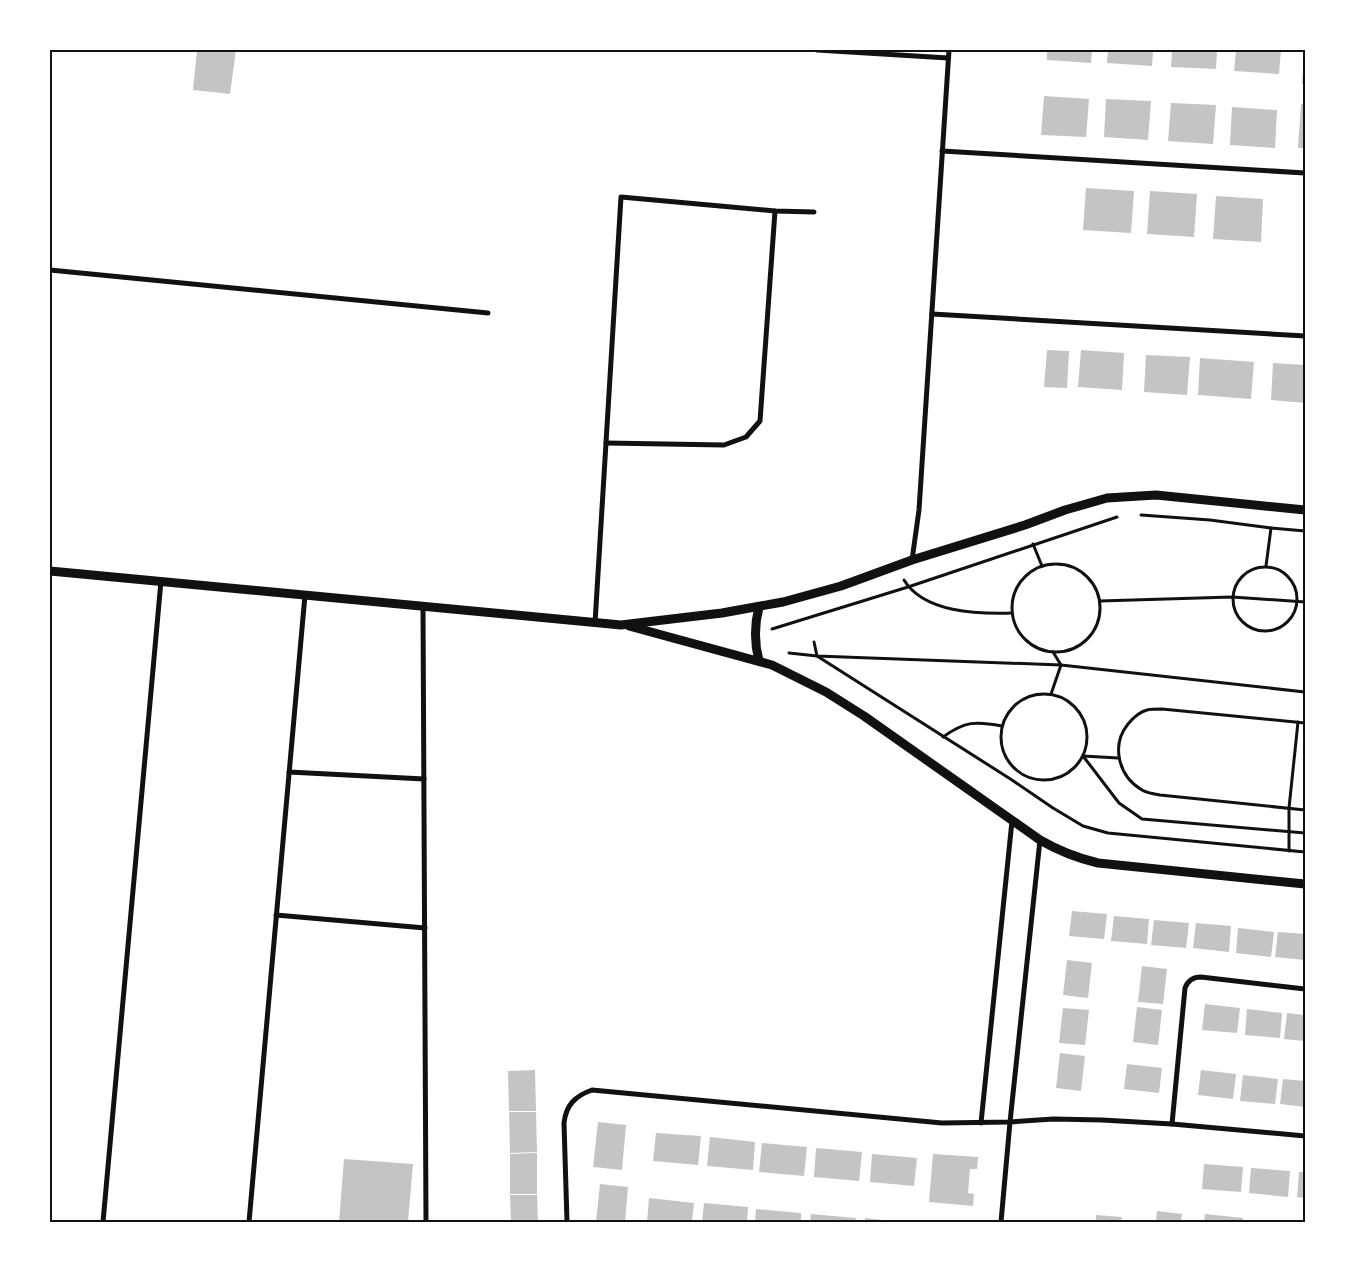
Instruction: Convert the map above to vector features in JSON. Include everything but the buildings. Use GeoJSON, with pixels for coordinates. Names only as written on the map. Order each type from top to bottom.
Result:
{"type":"FeatureCollection","features":[{"type":"Feature","properties":{"kind":"street"},"geometry":{"type":"LineString","coordinates":[[817,50],[948,58]]}},
{"type":"Feature","properties":{"kind":"street"},"geometry":{"type":"LineString","coordinates":[[912,560],[918,524],[949,50]]}},
{"type":"Feature","properties":{"kind":"street"},"geometry":{"type":"LineString","coordinates":[[942,151],[1305,173]]}},
{"type":"Feature","properties":{"kind":"street"},"geometry":{"type":"LineString","coordinates":[[595,623],[621,197],[775,211],[814,212]]}},
{"type":"Feature","properties":{"kind":"street"},"geometry":{"type":"LineString","coordinates":[[606,443],[724,444],[746,437],[760,421],[775,211]]}},
{"type":"Feature","properties":{"kind":"street"},"geometry":{"type":"LineString","coordinates":[[50,270],[488,313]]}},
{"type":"Feature","properties":{"kind":"street"},"geometry":{"type":"LineString","coordinates":[[932,314],[1305,336]]}},
{"type":"Feature","properties":{"kind":"street"},"geometry":{"type":"LineString","coordinates":[[621,625],[759,607],[806,596],[912,560],[1025,525],[1092,501],[1122,496],[1156,495],[1305,510]]}},
{"type":"Feature","properties":{"kind":"street"},"geometry":{"type":"LineString","coordinates":[[50,570],[621,625],[772,665],[826,692],[864,716],[1040,840],[1078,858],[1098,863],[1305,884]]}},
{"type":"Feature","properties":{"kind":"street"},"geometry":{"type":"LineString","coordinates":[[103,1222],[161,581]]}},
{"type":"Feature","properties":{"kind":"street"},"geometry":{"type":"LineString","coordinates":[[249,1222],[305,595]]}},
{"type":"Feature","properties":{"kind":"street"},"geometry":{"type":"LineString","coordinates":[[423,606],[426,1222]]}},
{"type":"Feature","properties":{"kind":"street"},"geometry":{"type":"LineString","coordinates":[[759,607],[755,622],[755,637],[759,661]]}},
{"type":"Feature","properties":{"kind":"street"},"geometry":{"type":"LineString","coordinates":[[289,772],[424,779]]}},
{"type":"Feature","properties":{"kind":"street"},"geometry":{"type":"LineString","coordinates":[[981,1123],[1012,821]]}},
{"type":"Feature","properties":{"kind":"street"},"geometry":{"type":"LineString","coordinates":[[1001,1222],[1040,840]]}},
{"type":"Feature","properties":{"kind":"street"},"geometry":{"type":"LineString","coordinates":[[276,915],[425,928]]}},
{"type":"Feature","properties":{"kind":"street"},"geometry":{"type":"LineString","coordinates":[[1172,1124],[1186,988],[1190,981],[1195,977],[1201,977],[1305,989]]}},
{"type":"Feature","properties":{"kind":"street"},"geometry":{"type":"LineString","coordinates":[[567,1222],[565,1114],[574,1099],[592,1090],[925,1121],[981,1123],[1053,1119],[1172,1124],[1305,1136]]}},
{"type":"Feature","properties":{"kind":"path"},"geometry":{"type":"LineString","coordinates":[[1138,515],[1210,520],[1305,531]]}},
{"type":"Feature","properties":{"kind":"path"},"geometry":{"type":"LineString","coordinates":[[768,636],[770,630],[908,587],[1121,516]]}},
{"type":"Feature","properties":{"kind":"path"},"geometry":{"type":"LineString","coordinates":[[1025,525],[1042,566]]}},
{"type":"Feature","properties":{"kind":"path"},"geometry":{"type":"LineString","coordinates":[[1266,566],[1271,528]]}},
{"type":"Feature","properties":{"kind":"path"},"geometry":{"type":"LineString","coordinates":[[1054,564],[1067,565],[1079,570],[1092,584],[1100,601],[1096,626],[1088,638],[1078,646],[1066,651],[1053,652],[1030,644],[1015,625],[1012,613],[1012,601],[1019,585],[1031,572],[1042,566],[1054,564]]}},
{"type":"Feature","properties":{"kind":"path"},"geometry":{"type":"LineString","coordinates":[[896,566],[908,587],[924,600],[978,614],[1012,613]]}},
{"type":"Feature","properties":{"kind":"path"},"geometry":{"type":"LineString","coordinates":[[1266,566],[1276,568],[1285,573],[1296,591],[1297,601],[1293,614],[1286,623],[1275,630],[1262,631],[1250,628],[1240,620],[1234,609],[1232,597],[1235,585],[1243,575],[1254,568],[1266,566]]}},
{"type":"Feature","properties":{"kind":"path"},"geometry":{"type":"LineString","coordinates":[[1100,601],[1232,597],[1305,602]]}},
{"type":"Feature","properties":{"kind":"path"},"geometry":{"type":"LineString","coordinates":[[814,642],[817,656],[1084,826],[1108,833],[1305,852]]}},
{"type":"Feature","properties":{"kind":"path"},"geometry":{"type":"LineString","coordinates":[[772,665],[774,650],[783,653],[817,656],[1061,665],[1305,692]]}},
{"type":"Feature","properties":{"kind":"path"},"geometry":{"type":"LineString","coordinates":[[1053,652],[1061,665]]}},
{"type":"Feature","properties":{"kind":"path"},"geometry":{"type":"LineString","coordinates":[[1051,694],[1061,665]]}},
{"type":"Feature","properties":{"kind":"path"},"geometry":{"type":"LineString","coordinates":[[1038,694],[1051,694],[1064,698],[1075,706],[1087,730],[1087,743],[1083,756],[1074,768],[1061,776],[1047,780],[1032,778],[1019,772],[1009,763],[1003,752],[1000,739],[1002,726],[1007,714],[1020,701],[1038,694]]}},
{"type":"Feature","properties":{"kind":"path"},"geometry":{"type":"LineString","coordinates":[[1305,723],[1162,709],[1147,710],[1135,716],[1122,731],[1118,747],[1118,758],[1123,770],[1132,782],[1142,790],[1160,795],[1305,810]]}},
{"type":"Feature","properties":{"kind":"path"},"geometry":{"type":"LineString","coordinates":[[943,737],[956,727],[967,724],[982,722],[1002,726]]}},
{"type":"Feature","properties":{"kind":"path"},"geometry":{"type":"LineString","coordinates":[[1289,851],[1289,808],[1298,722]]}},
{"type":"Feature","properties":{"kind":"path"},"geometry":{"type":"LineString","coordinates":[[1083,756],[1118,758]]}},
{"type":"Feature","properties":{"kind":"path"},"geometry":{"type":"LineString","coordinates":[[1083,756],[1120,803],[1142,819],[1305,833]]}}]}
